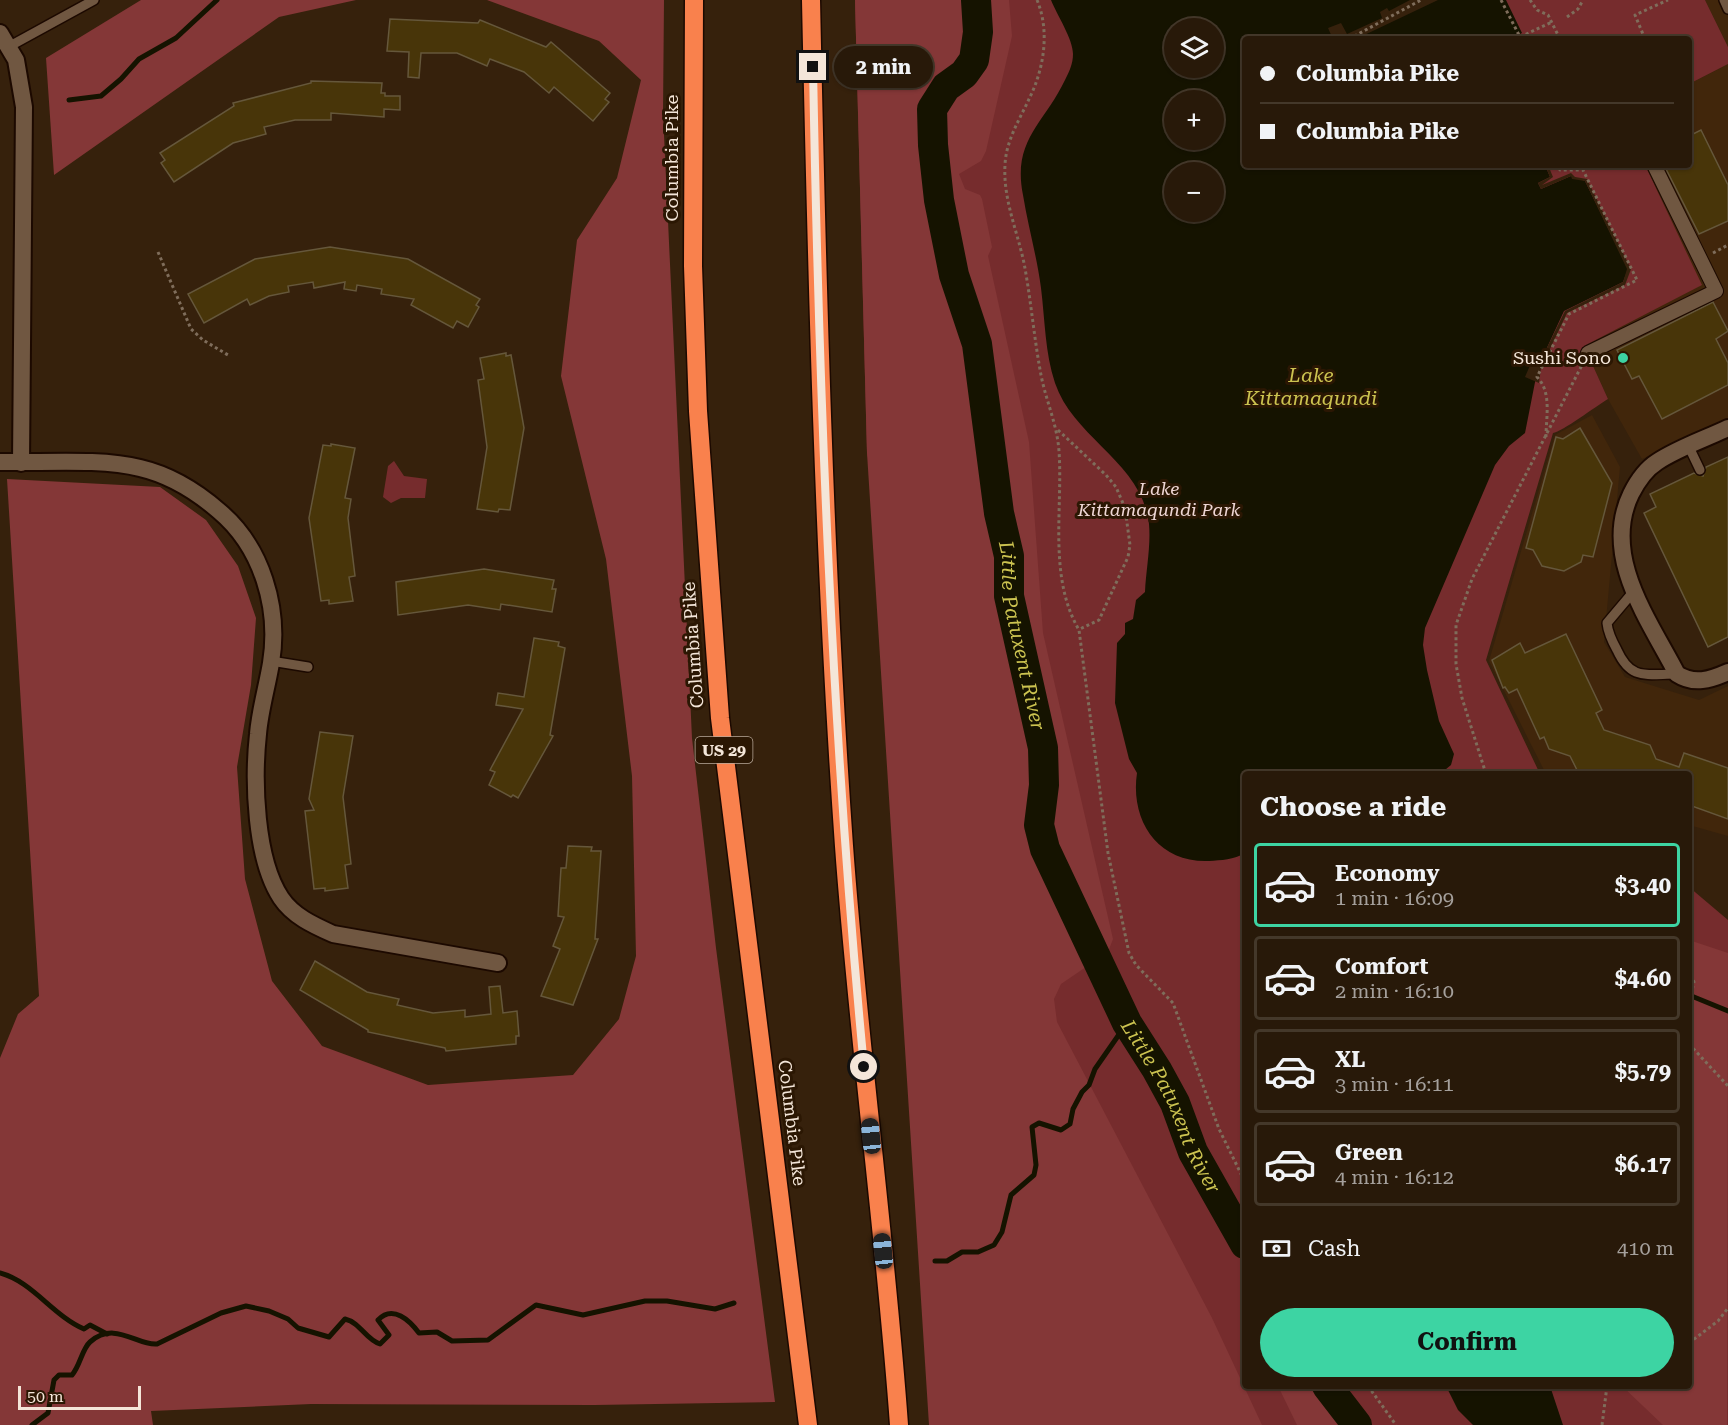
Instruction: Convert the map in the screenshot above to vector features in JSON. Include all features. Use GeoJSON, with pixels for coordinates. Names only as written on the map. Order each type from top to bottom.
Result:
{"type":"FeatureCollection","features":[{"type":"Feature","properties":{"kind":"highway","name":"Columbia Pike"},"geometry":{"type":"LineString","coordinates":[[694,0],[693,254],[697,400],[720,718],[808,1425]]}},
{"type":"Feature","properties":{"kind":"highway"},"geometry":{"type":"LineString","coordinates":[[811,0],[824,505],[834,700],[845,852],[899,1425]]}},
{"type":"Feature","properties":{"kind":"street"},"geometry":{"type":"LineString","coordinates":[[5,39],[22,83],[24,107],[21,463]]}},
{"type":"Feature","properties":{"kind":"street"},"geometry":{"type":"LineString","coordinates":[[1588,353],[1716,291],[1655,168]]}},
{"type":"Feature","properties":{"kind":"street"},"geometry":{"type":"LineString","coordinates":[[1728,428],[1657,462],[1639,481],[1624,514],[1622,546],[1634,591],[1677,674],[1687,680],[1702,681],[1728,672]]}},
{"type":"Feature","properties":{"kind":"street"},"geometry":{"type":"LineString","coordinates":[[0,462],[138,467],[161,474],[208,501],[243,534],[261,569],[273,618],[271,661],[258,735],[256,769],[263,844],[271,876],[281,898],[307,922],[333,934],[498,963]]}},
{"type":"Feature","properties":{"kind":"lane"},"geometry":{"type":"LineString","coordinates":[[5,39],[94,0]]}},
{"type":"Feature","properties":{"kind":"lane"},"geometry":{"type":"LineString","coordinates":[[1724,0],[1728,9]]}},
{"type":"Feature","properties":{"kind":"lane"},"geometry":{"type":"LineString","coordinates":[[1689,447],[1700,470]]}},
{"type":"Feature","properties":{"kind":"lane"},"geometry":{"type":"LineString","coordinates":[[1634,591],[1607,623],[1608,631],[1624,666],[1639,675],[1677,674]]}},
{"type":"Feature","properties":{"kind":"lane"},"geometry":{"type":"LineString","coordinates":[[271,661],[308,667]]}},
{"type":"Feature","properties":{"kind":"path"},"geometry":{"type":"LineString","coordinates":[[1037,0],[1043,21],[1042,61],[1030,97],[1010,140],[1005,180],[1008,206],[1023,262],[1041,378],[1056,429],[1061,557],[1069,608],[1079,630],[1108,853],[1127,946],[1136,965],[1173,1003],[1219,1129],[1242,1176]]}},
{"type":"Feature","properties":{"kind":"path"},"geometry":{"type":"LineString","coordinates":[[1355,36],[1421,0]]}},
{"type":"Feature","properties":{"kind":"path"},"geometry":{"type":"LineString","coordinates":[[1502,0],[1520,36]]}},
{"type":"Feature","properties":{"kind":"path"},"geometry":{"type":"LineString","coordinates":[[1530,0],[1537,10],[1548,15],[1559,36]]}},
{"type":"Feature","properties":{"kind":"path"},"geometry":{"type":"LineString","coordinates":[[1568,17],[1578,9],[1583,0]]}},
{"type":"Feature","properties":{"kind":"path"},"geometry":{"type":"LineString","coordinates":[[1644,36],[1635,15],[1668,0]]}},
{"type":"Feature","properties":{"kind":"path"},"geometry":{"type":"LineString","coordinates":[[1522,36],[1552,22]]}},
{"type":"Feature","properties":{"kind":"path"},"geometry":{"type":"LineString","coordinates":[[1546,439],[1547,392],[1545,384],[1537,377],[1569,314],[1636,280],[1583,170],[1560,170],[1559,168]]}},
{"type":"Feature","properties":{"kind":"path"},"geometry":{"type":"LineString","coordinates":[[158,252],[191,329],[203,340],[228,355]]}},
{"type":"Feature","properties":{"kind":"path"},"geometry":{"type":"LineString","coordinates":[[1485,771],[1461,698],[1456,663],[1456,625],[1472,579],[1546,439],[1588,353]]}},
{"type":"Feature","properties":{"kind":"path"},"geometry":{"type":"LineString","coordinates":[[1056,429],[1116,487],[1125,508],[1129,526],[1130,545],[1125,567],[1108,596],[1099,620],[1079,630]]}},
{"type":"Feature","properties":{"kind":"path"},"geometry":{"type":"LineString","coordinates":[[1692,1047],[1728,1086]]}},
{"type":"Feature","properties":{"kind":"path"},"geometry":{"type":"LineString","coordinates":[[1692,1341],[1718,1321],[1728,1308]]}},
{"type":"Feature","properties":{"kind":"path"},"geometry":{"type":"LineString","coordinates":[[1370,1389],[1396,1425]]}},
{"type":"Feature","properties":{"kind":"path"},"geometry":{"type":"LineString","coordinates":[[1602,1425],[1607,1389]]}},
{"type":"Feature","properties":{"kind":"shaded area"},"geometry":{"type":"Polygon","coordinates":[[[141,0],[356,0],[279,17],[54,175],[46,58],[141,0]]]}},
{"type":"Feature","properties":{"kind":"shaded area"},"geometry":{"type":"Polygon","coordinates":[[[487,0],[664,0],[663,113],[692,738],[716,948],[775,1402],[594,1405],[311,1404],[151,1411],[153,1425],[0,1425],[0,1058],[18,1014],[39,996],[7,479],[160,487],[206,520],[238,566],[256,618],[251,685],[237,767],[245,879],[272,981],[322,1046],[428,1085],[573,1075],[619,1019],[636,956],[632,776],[606,559],[561,376],[577,240],[617,178],[641,80],[599,41],[487,0]]]}},
{"type":"Feature","properties":{"kind":"shaded area"},"geometry":{"type":"Polygon","coordinates":[[[855,0],[1009,0],[1012,36],[986,151],[981,161],[959,174],[965,189],[980,195],[982,199],[992,247],[988,256],[1029,442],[1043,633],[1113,939],[1108,952],[1061,984],[1054,999],[1057,1022],[1212,1318],[1242,1382],[1242,1389],[1245,1389],[1262,1425],[929,1425],[867,453],[855,0]]]}},
{"type":"Feature","properties":{"kind":"shaded area"},"geometry":{"type":"Polygon","coordinates":[[[1705,0],[1728,0],[1728,47],[1705,0]]]}},
{"type":"Feature","properties":{"kind":"shaded area"},"geometry":{"type":"Polygon","coordinates":[[[1728,64],[1728,419],[1642,459],[1608,399],[1584,346],[1701,285],[1646,168],[1692,168],[1692,82],[1728,64]]]}},
{"type":"Feature","properties":{"kind":"shaded area"},"geometry":{"type":"Polygon","coordinates":[[[1592,415],[1620,467],[1604,642],[1625,677],[1699,700],[1728,686],[1728,836],[1692,826],[1692,771],[1544,771],[1489,661],[1555,435],[1592,415]]]}},
{"type":"Feature","properties":{"kind":"shaded area"},"geometry":{"type":"Polygon","coordinates":[[[1692,941],[1728,953],[1727,1425],[1663,1425],[1625,1389],[1692,1389],[1692,941]]]}},
{"type":"Feature","properties":{"kind":"shaded area"},"geometry":{"type":"Polygon","coordinates":[[[1279,1389],[1346,1389],[1371,1425],[1297,1425],[1279,1389]]]}},
{"type":"Feature","properties":{"kind":"green space","name":"Lake Kittamaqundi Park"},"geometry":{"type":"Polygon","coordinates":[[[855,0],[1705,0],[1728,47],[1728,64],[1692,82],[1692,36],[1242,36],[1242,168],[1646,168],[1702,285],[1584,346],[1608,399],[1571,424],[1553,433],[1486,660],[1539,771],[1242,771],[1242,1389],[1692,1389],[1692,890],[1728,920],[1728,1425],[1082,1425],[867,453],[855,0]]]}},
{"type":"Feature","properties":{"kind":"green space"},"geometry":{"type":"Polygon","coordinates":[[[394,461],[404,476],[427,479],[425,498],[401,498],[391,503],[383,497],[388,466],[394,461]]]}},
{"type":"Feature","properties":{"kind":"water","name":"Lake Kittamaqundi"},"geometry":{"type":"Polygon","coordinates":[[[1051,0],[1506,0],[1522,33],[1516,36],[1242,36],[1242,168],[1546,168],[1550,177],[1538,183],[1541,189],[1571,176],[1585,181],[1628,269],[1623,282],[1564,311],[1538,367],[1525,433],[1509,446],[1495,465],[1425,628],[1423,645],[1427,670],[1439,721],[1454,754],[1451,765],[1444,771],[1242,771],[1242,854],[1223,860],[1191,860],[1175,855],[1151,835],[1143,822],[1138,807],[1137,773],[1129,759],[1115,703],[1117,643],[1125,634],[1125,623],[1133,619],[1136,600],[1145,592],[1149,524],[1144,502],[1134,484],[1064,403],[1055,383],[1049,360],[1039,276],[1025,207],[1021,176],[1022,160],[1032,133],[1068,74],[1073,54],[1070,41],[1051,0]]]}},
{"type":"Feature","properties":{"kind":"water"},"geometry":{"type":"Polygon","coordinates":[[[1448,1389],[1551,1389],[1563,1425],[1473,1425],[1458,1410],[1448,1389]]]}},
{"type":"Feature","properties":{"kind":"pier"},"geometry":{"type":"Polygon","coordinates":[[[1410,0],[1438,0],[1362,36],[1332,36],[1328,28],[1341,23],[1347,34],[1382,18],[1380,12],[1387,8],[1389,11],[1410,0]]]}},
{"type":"Feature","properties":{"kind":"pier"},"geometry":{"type":"Polygon","coordinates":[[[1546,168],[1549,168],[1553,177],[1542,185],[1571,173],[1575,177],[1587,179],[1631,269],[1625,285],[1567,313],[1541,368],[1539,383],[1525,377],[1531,363],[1538,366],[1565,311],[1623,282],[1627,269],[1585,181],[1572,179],[1571,176],[1541,189],[1538,183],[1550,177],[1546,168]]]}},
{"type":"Feature","properties":{"kind":"building"},"geometry":{"type":"Polygon","coordinates":[[[390,19],[478,23],[480,20],[546,47],[551,42],[610,93],[605,99],[609,102],[593,121],[554,87],[549,93],[524,72],[490,59],[487,66],[457,53],[421,53],[419,78],[408,77],[409,52],[387,51],[390,19]]]}},
{"type":"Feature","properties":{"kind":"building"},"geometry":{"type":"Polygon","coordinates":[[[311,81],[382,83],[381,93],[385,93],[385,96],[400,96],[400,110],[384,109],[384,117],[331,113],[331,120],[295,120],[264,127],[266,134],[233,143],[174,182],[161,163],[165,160],[160,153],[234,106],[233,103],[311,83],[311,81]]]}},
{"type":"Feature","properties":{"kind":"building"},"geometry":{"type":"Polygon","coordinates":[[[1701,130],[1728,185],[1728,221],[1699,234],[1666,168],[1692,168],[1692,134],[1701,130]]]}},
{"type":"Feature","properties":{"kind":"building"},"geometry":{"type":"Polygon","coordinates":[[[330,247],[408,259],[480,299],[476,305],[479,307],[468,327],[457,321],[453,328],[411,305],[414,299],[381,294],[382,289],[357,285],[356,291],[344,289],[345,282],[314,288],[313,282],[288,286],[289,292],[269,296],[250,305],[247,299],[204,323],[188,294],[255,259],[330,247]]]}},
{"type":"Feature","properties":{"kind":"building"},"geometry":{"type":"Polygon","coordinates":[[[1713,302],[1728,331],[1716,339],[1728,363],[1728,385],[1662,419],[1639,376],[1632,379],[1617,350],[1713,302]]]}},
{"type":"Feature","properties":{"kind":"building"},"geometry":{"type":"Polygon","coordinates":[[[506,353],[506,356],[511,355],[524,428],[510,510],[499,509],[498,512],[477,509],[487,447],[478,380],[484,379],[480,358],[506,353]]]}},
{"type":"Feature","properties":{"kind":"building"},"geometry":{"type":"Polygon","coordinates":[[[1580,428],[1612,483],[1593,557],[1583,555],[1581,562],[1564,571],[1542,566],[1533,550],[1526,548],[1556,437],[1563,439],[1580,428]]]}},
{"type":"Feature","properties":{"kind":"building"},"geometry":{"type":"Polygon","coordinates":[[[331,444],[355,448],[345,498],[351,499],[348,518],[355,576],[349,577],[353,601],[329,604],[329,600],[321,601],[309,518],[323,445],[331,446],[331,444]]]}},
{"type":"Feature","properties":{"kind":"building"},"geometry":{"type":"Polygon","coordinates":[[[1728,457],[1728,637],[1708,647],[1644,513],[1656,507],[1650,494],[1694,473],[1703,476],[1706,467],[1728,457]]]}},
{"type":"Feature","properties":{"kind":"building"},"geometry":{"type":"Polygon","coordinates":[[[484,569],[554,580],[552,589],[556,589],[552,612],[501,604],[500,610],[468,605],[398,615],[396,582],[484,569]]]}},
{"type":"Feature","properties":{"kind":"building"},"geometry":{"type":"Polygon","coordinates":[[[1566,634],[1602,710],[1596,713],[1604,730],[1650,745],[1656,759],[1679,767],[1684,753],[1728,768],[1728,819],[1692,806],[1692,771],[1578,771],[1570,756],[1549,749],[1544,737],[1540,739],[1517,689],[1509,693],[1505,687],[1503,688],[1492,660],[1520,643],[1525,653],[1566,634]]]}},
{"type":"Feature","properties":{"kind":"building"},"geometry":{"type":"Polygon","coordinates":[[[534,638],[559,642],[558,646],[565,648],[550,735],[553,736],[518,798],[513,795],[511,797],[489,785],[495,772],[490,770],[523,709],[496,705],[498,693],[524,697],[534,638]]]}},
{"type":"Feature","properties":{"kind":"building"},"geometry":{"type":"Polygon","coordinates":[[[320,732],[353,736],[343,797],[351,864],[345,865],[348,888],[325,891],[325,888],[314,889],[305,811],[314,810],[309,799],[320,732]]]}},
{"type":"Feature","properties":{"kind":"building"},"geometry":{"type":"Polygon","coordinates":[[[568,846],[592,847],[591,851],[601,851],[595,939],[598,939],[573,1005],[541,996],[560,949],[553,946],[564,917],[558,916],[561,868],[566,868],[568,846]]]}},
{"type":"Feature","properties":{"kind":"building"},"geometry":{"type":"Polygon","coordinates":[[[315,961],[367,992],[399,999],[397,1005],[433,1013],[465,1010],[465,1017],[491,1014],[489,987],[500,986],[503,1013],[517,1011],[519,1036],[516,1036],[516,1044],[446,1051],[445,1048],[368,1032],[300,990],[315,961]]]}},
{"type":"Feature","properties":{"kind":"waterway"},"geometry":{"type":"LineString","coordinates":[[69,100],[101,96],[139,59],[176,38],[217,0]]}},
{"type":"Feature","properties":{"kind":"waterway","name":"Little Patuxent River"},"geometry":{"type":"LineString","coordinates":[[976,0],[978,32],[974,60],[964,74],[946,87],[932,109],[933,145],[939,200],[954,275],[977,344],[999,513],[1009,556],[1009,596],[1043,748],[1044,785],[1039,825],[1045,849],[1127,1023],[1175,1103],[1193,1152],[1242,1239]]}},
{"type":"Feature","properties":{"kind":"waterway"},"geometry":{"type":"LineString","coordinates":[[1692,996],[1728,1011]]}},
{"type":"Feature","properties":{"kind":"waterway"},"geometry":{"type":"LineString","coordinates":[[935,1261],[947,1261],[962,1252],[978,1252],[994,1245],[1002,1232],[1011,1195],[1034,1175],[1036,1165],[1032,1127],[1039,1123],[1061,1130],[1070,1124],[1073,1109],[1082,1092],[1089,1085],[1095,1069],[1127,1023]]}},
{"type":"Feature","properties":{"kind":"waterway"},"geometry":{"type":"LineString","coordinates":[[0,1273],[23,1284],[73,1323],[84,1329],[90,1325],[107,1334]]}},
{"type":"Feature","properties":{"kind":"waterway"},"geometry":{"type":"LineString","coordinates":[[32,1425],[48,1413],[54,1380],[59,1375],[72,1375],[87,1345],[99,1336],[117,1333],[149,1344],[157,1344],[221,1313],[246,1306],[269,1311],[288,1319],[298,1328],[329,1337],[345,1319],[380,1344],[389,1335],[378,1320],[389,1314],[406,1319],[419,1333],[437,1332],[452,1341],[488,1340],[536,1305],[583,1315],[645,1301],[667,1301],[715,1309],[734,1303]]}},
{"type":"Feature","properties":{"kind":"waterway","name":"Little Patuxent River"},"geometry":{"type":"LineString","coordinates":[[1329,1389],[1357,1425]]}},
{"type":"Feature","properties":{"kind":"place","name":"Sushi Sono"},"geometry":{"type":"Point","coordinates":[1623,358]}},
{"type":"Feature","properties":{"kind":"route"},"geometry":{"type":"LineString","coordinates":[[813,67],[826,541],[834,700],[864,1067]]}}]}
